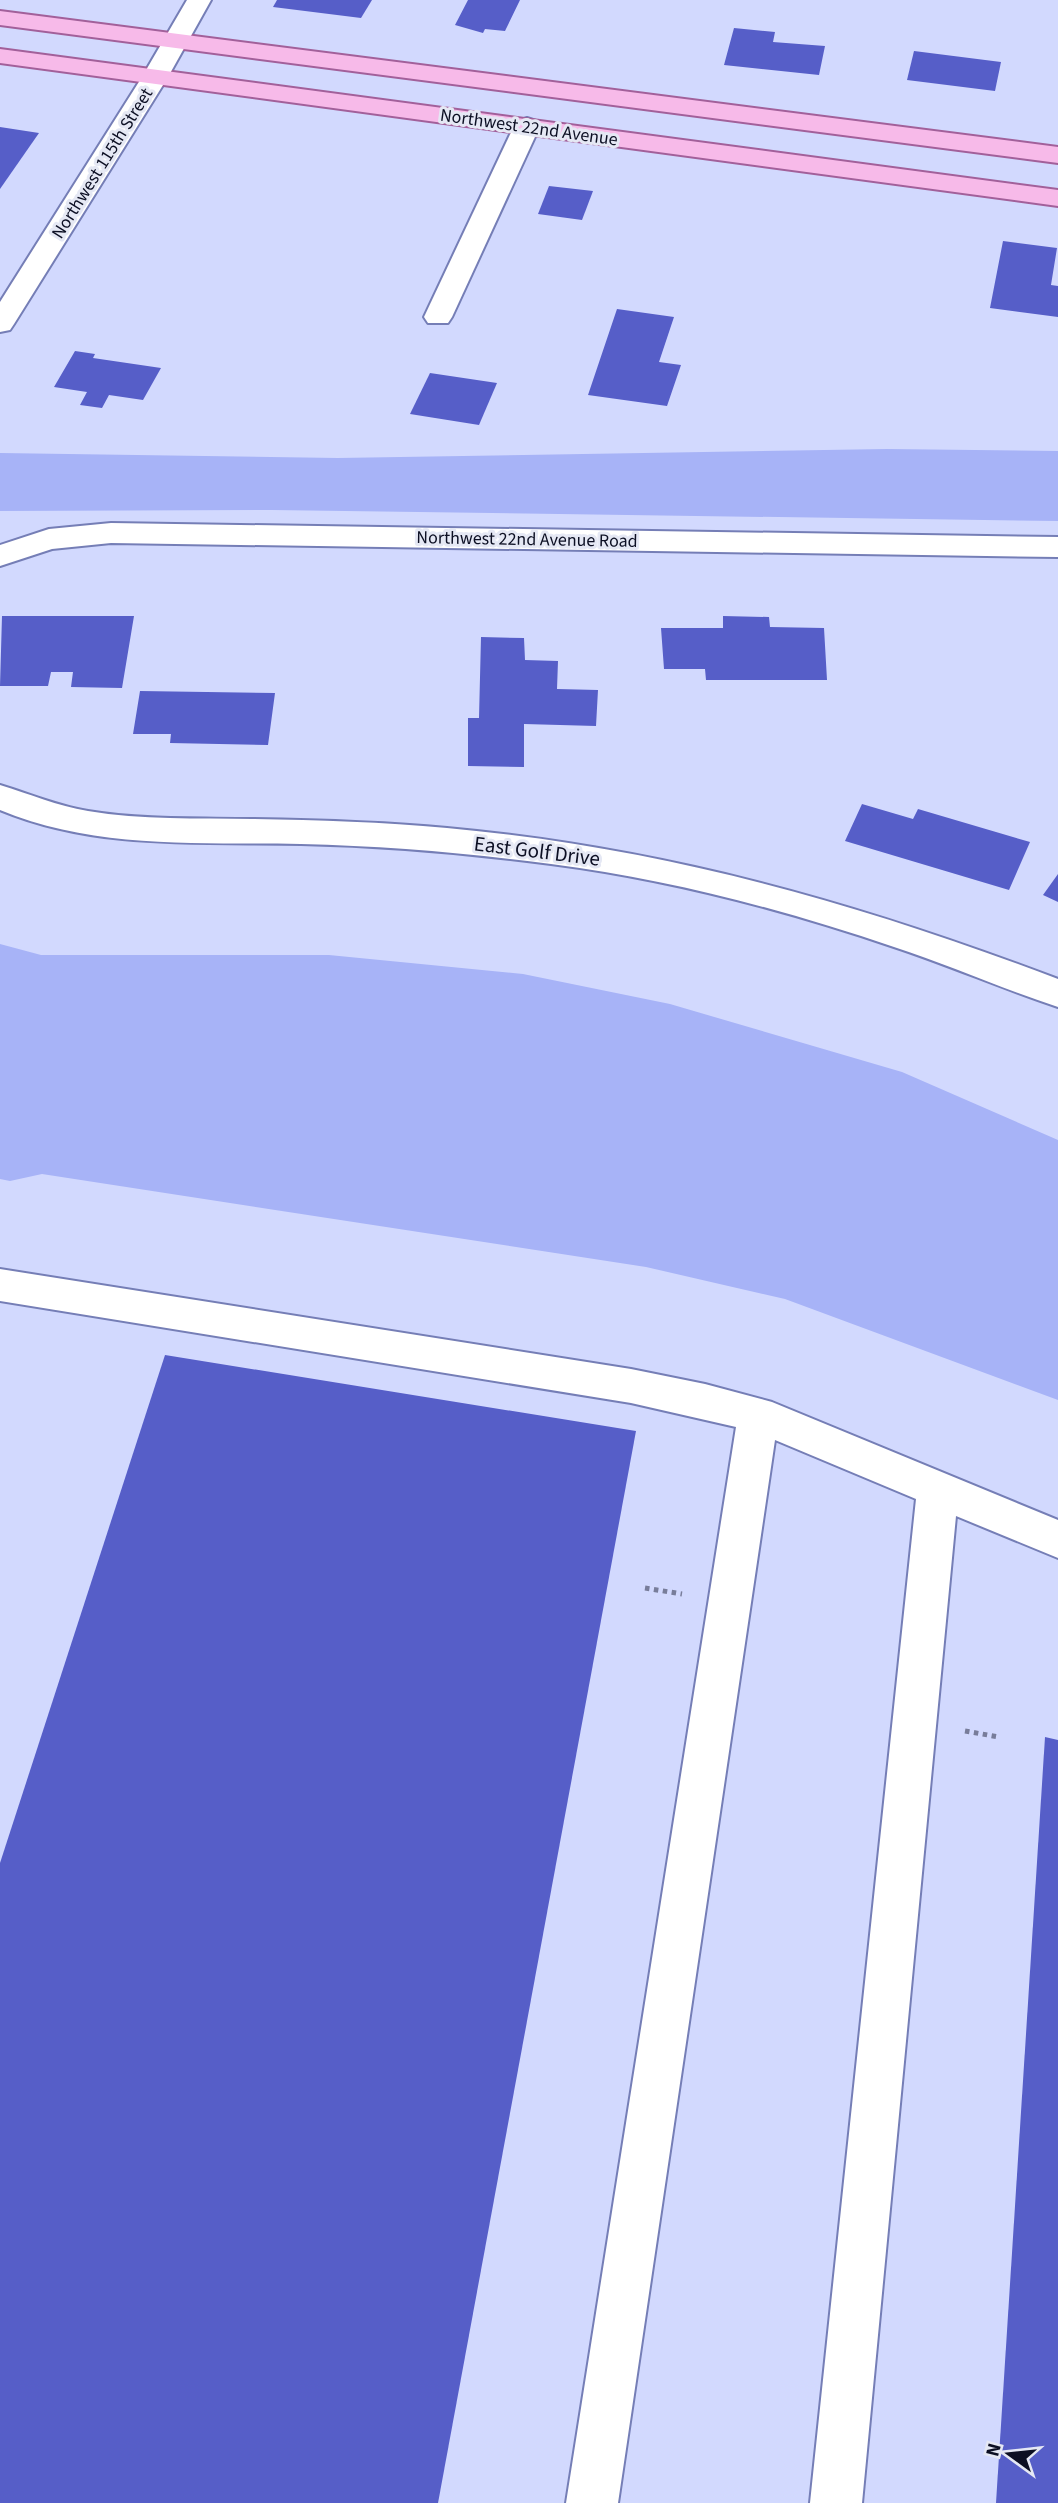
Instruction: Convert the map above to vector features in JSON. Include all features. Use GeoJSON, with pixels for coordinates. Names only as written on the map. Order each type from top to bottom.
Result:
{"type":"FeatureCollection","features":[{"type":"Feature","properties":{"kind":"main road","name":"Northwest 22nd Avenue"},"geometry":{"type":"LineString","coordinates":[[0,18],[1058,155]]}},
{"type":"Feature","properties":{"kind":"main road","name":"Northwest 22nd Avenue"},"geometry":{"type":"LineString","coordinates":[[0,57],[1058,198]]}},
{"type":"Feature","properties":{"kind":"street","name":"Northwest 115th Street"},"geometry":{"type":"LineString","coordinates":[[0,324],[155,77],[198,0]]}},
{"type":"Feature","properties":{"kind":"street"},"geometry":{"type":"LineString","coordinates":[[438,317],[527,126]]}},
{"type":"Feature","properties":{"kind":"street","name":"Northwest 22nd Avenue Road"},"geometry":{"type":"LineString","coordinates":[[0,556],[49,539],[111,533],[1058,547]]}},
{"type":"Feature","properties":{"kind":"street","name":"East Golf Drive"},"geometry":{"type":"LineString","coordinates":[[0,797],[47,815],[105,825],[181,831],[338,833],[443,840],[575,855],[653,868],[873,927],[962,956],[1058,993]]}},
{"type":"Feature","properties":{"kind":"street"},"geometry":{"type":"LineString","coordinates":[[0,1285],[642,1388],[758,1416],[805,1432],[1058,1539]]}},
{"type":"Feature","properties":{"kind":"street"},"geometry":{"type":"LineString","coordinates":[[592,2503],[758,1416]]}},
{"type":"Feature","properties":{"kind":"street"},"geometry":{"type":"LineString","coordinates":[[836,2503],[938,1489]]}},
{"type":"Feature","properties":{"kind":"path"},"geometry":{"type":"LineString","coordinates":[[645,1588],[695,1596]]}},
{"type":"Feature","properties":{"kind":"path"},"geometry":{"type":"LineString","coordinates":[[960,1730],[999,1737]]}},
{"type":"Feature","properties":{"kind":"water"},"geometry":{"type":"Polygon","coordinates":[[[887,449],[1058,451],[1058,521],[272,510],[0,511],[0,453],[338,458],[887,449]]]}},
{"type":"Feature","properties":{"kind":"water"},"geometry":{"type":"Polygon","coordinates":[[[0,944],[41,955],[329,955],[523,974],[670,1004],[902,1072],[1058,1140],[1058,1400],[785,1299],[646,1267],[42,1174],[10,1181],[0,1179],[0,944]]]}},
{"type":"Feature","properties":{"kind":"building"},"geometry":{"type":"Polygon","coordinates":[[[277,0],[372,0],[361,18],[273,7],[277,0]]]}},
{"type":"Feature","properties":{"kind":"building"},"geometry":{"type":"Polygon","coordinates":[[[468,0],[520,0],[505,31],[485,29],[483,33],[455,25],[468,0]]]}},
{"type":"Feature","properties":{"kind":"building"},"geometry":{"type":"Polygon","coordinates":[[[734,28],[775,32],[773,42],[825,46],[819,75],[724,65],[734,28]]]}},
{"type":"Feature","properties":{"kind":"building"},"geometry":{"type":"Polygon","coordinates":[[[914,51],[1001,62],[995,91],[907,80],[914,51]]]}},
{"type":"Feature","properties":{"kind":"building"},"geometry":{"type":"Polygon","coordinates":[[[0,127],[39,133],[0,189],[0,127]]]}},
{"type":"Feature","properties":{"kind":"building"},"geometry":{"type":"Polygon","coordinates":[[[549,186],[593,191],[582,220],[538,214],[549,186]]]}},
{"type":"Feature","properties":{"kind":"building"},"geometry":{"type":"Polygon","coordinates":[[[1003,241],[1057,248],[1051,285],[1058,286],[1058,317],[990,308],[1003,241]]]}},
{"type":"Feature","properties":{"kind":"building"},"geometry":{"type":"Polygon","coordinates":[[[617,309],[674,317],[659,362],[681,365],[667,406],[588,395],[617,309]]]}},
{"type":"Feature","properties":{"kind":"building"},"geometry":{"type":"Polygon","coordinates":[[[75,351],[95,354],[93,358],[161,368],[143,400],[109,395],[102,408],[80,405],[87,392],[54,387],[75,351]]]}},
{"type":"Feature","properties":{"kind":"building"},"geometry":{"type":"Polygon","coordinates":[[[430,373],[497,383],[479,425],[410,414],[430,373]]]}},
{"type":"Feature","properties":{"kind":"building"},"geometry":{"type":"Polygon","coordinates":[[[2,616],[134,616],[122,688],[71,687],[73,672],[51,672],[48,686],[0,686],[2,616]]]}},
{"type":"Feature","properties":{"kind":"building"},"geometry":{"type":"Polygon","coordinates":[[[723,616],[769,617],[770,627],[824,628],[827,680],[706,680],[705,669],[664,669],[661,628],[723,628],[723,616]]]}},
{"type":"Feature","properties":{"kind":"building"},"geometry":{"type":"Polygon","coordinates":[[[481,637],[524,638],[525,660],[558,661],[557,689],[598,690],[596,726],[524,724],[524,767],[468,766],[468,718],[479,718],[481,637]]]}},
{"type":"Feature","properties":{"kind":"building"},"geometry":{"type":"Polygon","coordinates":[[[140,691],[275,693],[268,745],[170,743],[171,734],[133,734],[140,691]]]}},
{"type":"Feature","properties":{"kind":"building"},"geometry":{"type":"Polygon","coordinates":[[[862,804],[913,819],[918,809],[1030,842],[1009,890],[845,841],[862,804]]]}},
{"type":"Feature","properties":{"kind":"building"},"geometry":{"type":"Polygon","coordinates":[[[1058,874],[1058,902],[1043,895],[1058,874]]]}},
{"type":"Feature","properties":{"kind":"building"},"geometry":{"type":"Polygon","coordinates":[[[165,1355],[636,1431],[438,2503],[0,2503],[0,1863],[165,1355]]]}},
{"type":"Feature","properties":{"kind":"building"},"geometry":{"type":"Polygon","coordinates":[[[1045,1737],[1058,1740],[1058,2503],[996,2503],[1045,1737]]]}}]}
